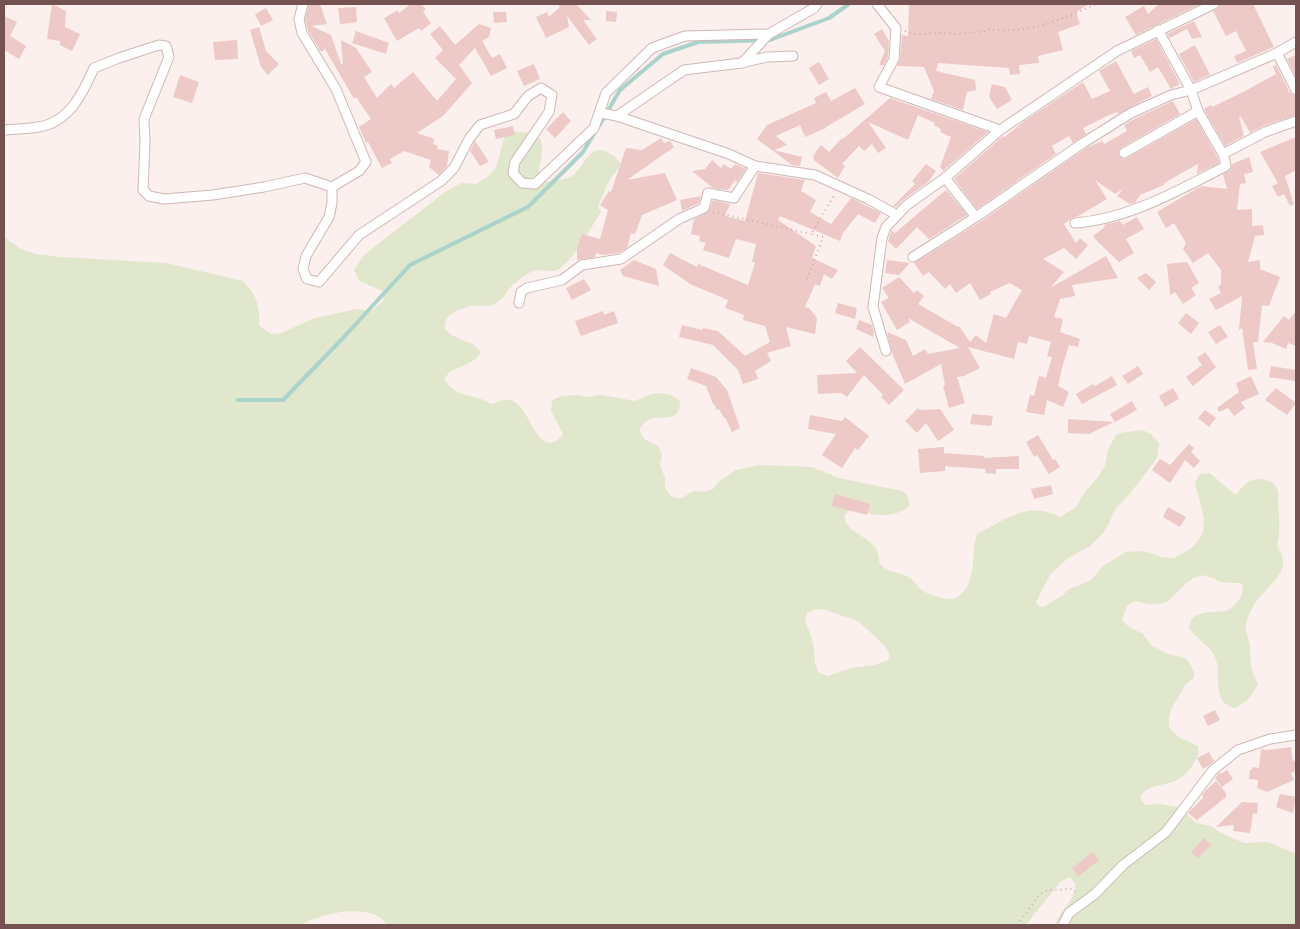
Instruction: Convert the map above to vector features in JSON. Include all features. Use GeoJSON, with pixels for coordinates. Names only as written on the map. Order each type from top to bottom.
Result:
{"type":"FeatureCollection","features":[{"type":"Feature","properties":{"kind":"street"},"geometry":{"type":"LineString","coordinates":[[303,4],[300,19],[302,33],[336,89],[366,162],[359,171],[332,188]]}},
{"type":"Feature","properties":{"kind":"street"},"geometry":{"type":"LineString","coordinates":[[741,63],[769,34],[814,8],[817,4]]}},
{"type":"Feature","properties":{"kind":"street"},"geometry":{"type":"LineString","coordinates":[[877,4],[896,28],[894,59],[879,87],[1000,130]]}},
{"type":"Feature","properties":{"kind":"street"},"geometry":{"type":"LineString","coordinates":[[886,351],[873,307],[882,238],[886,227],[897,214],[944,178],[1000,130],[1116,51],[1214,4]]}},
{"type":"Feature","properties":{"kind":"street"},"geometry":{"type":"LineString","coordinates":[[1075,223],[1096,222],[1138,208],[1226,166],[1223,154],[1198,111],[1191,90],[1158,30]]}},
{"type":"Feature","properties":{"kind":"street"},"geometry":{"type":"LineString","coordinates":[[332,188],[332,203],[328,217],[306,256],[303,269],[307,279],[319,282],[359,235],[441,181],[454,168],[469,139],[480,125],[514,114],[528,96],[541,88],[552,95],[548,112],[515,162],[513,173],[522,183],[535,184],[594,128],[601,113],[606,93],[652,48],[685,36],[769,34]]}},
{"type":"Feature","properties":{"kind":"street"},"geometry":{"type":"LineString","coordinates":[[913,257],[1131,113],[1171,95],[1191,90],[1277,53],[1296,42]]}},
{"type":"Feature","properties":{"kind":"street"},"geometry":{"type":"LineString","coordinates":[[4,130],[40,127],[61,118],[77,102],[94,68],[159,45],[166,46],[169,57],[144,119],[143,190],[149,196],[164,199],[213,195],[305,178],[332,188]]}},
{"type":"Feature","properties":{"kind":"street"},"geometry":{"type":"LineString","coordinates":[[1277,53],[1296,90]]}},
{"type":"Feature","properties":{"kind":"street"},"geometry":{"type":"LineString","coordinates":[[617,116],[684,70],[741,63],[767,57],[793,56]]}},
{"type":"Feature","properties":{"kind":"street"},"geometry":{"type":"LineString","coordinates":[[1124,153],[1198,111]]}},
{"type":"Feature","properties":{"kind":"street"},"geometry":{"type":"LineString","coordinates":[[601,113],[617,116],[729,154],[755,166],[815,175],[897,214]]}},
{"type":"Feature","properties":{"kind":"street"},"geometry":{"type":"LineString","coordinates":[[1223,154],[1266,132],[1296,121]]}},
{"type":"Feature","properties":{"kind":"street"},"geometry":{"type":"LineString","coordinates":[[519,303],[521,292],[527,288],[562,280],[582,265],[621,259],[679,219],[704,208],[708,193],[734,198],[755,166]]}},
{"type":"Feature","properties":{"kind":"street"},"geometry":{"type":"LineString","coordinates":[[944,178],[976,217]]}},
{"type":"Feature","properties":{"kind":"street"},"geometry":{"type":"LineString","coordinates":[[1063,925],[1069,913],[1095,894],[1123,865],[1166,832],[1213,770],[1238,750],[1270,739],[1296,735]]}},
{"type":"Feature","properties":{"kind":"path"},"geometry":{"type":"LineString","coordinates":[[896,28],[912,34],[959,34],[970,31],[1015,30],[1034,27],[1076,14],[1096,4]]}},
{"type":"Feature","properties":{"kind":"path"},"geometry":{"type":"LineString","coordinates":[[811,234],[840,186]]}},
{"type":"Feature","properties":{"kind":"path"},"geometry":{"type":"LineString","coordinates":[[704,208],[722,215],[823,237],[807,279]]}},
{"type":"Feature","properties":{"kind":"path"},"geometry":{"type":"LineString","coordinates":[[1017,925],[1040,894],[1048,890],[1073,889],[1083,902]]}},
{"type":"Feature","properties":{"kind":"green space"},"geometry":{"type":"Polygon","coordinates":[[[512,131],[533,133],[539,137],[542,153],[539,176],[545,182],[572,176],[587,158],[596,151],[601,150],[610,153],[616,157],[621,165],[610,179],[598,206],[601,212],[581,244],[563,266],[554,271],[537,270],[531,272],[514,284],[498,302],[488,306],[471,306],[457,311],[449,316],[445,324],[445,329],[449,333],[473,345],[481,352],[472,361],[447,375],[445,380],[449,385],[460,393],[493,404],[503,400],[512,401],[519,406],[541,439],[547,443],[554,442],[563,434],[551,411],[554,399],[562,396],[578,395],[587,397],[601,395],[635,401],[648,395],[659,393],[671,395],[680,401],[677,413],[674,416],[648,420],[639,430],[644,439],[658,446],[662,455],[660,465],[665,478],[665,488],[671,496],[680,499],[694,491],[704,492],[713,489],[718,482],[736,470],[759,465],[812,467],[839,478],[902,491],[906,494],[910,504],[904,510],[894,514],[882,515],[852,509],[845,514],[847,524],[874,546],[882,566],[907,576],[927,593],[953,599],[963,592],[971,577],[977,534],[1007,518],[1027,511],[1048,512],[1060,517],[1076,507],[1085,492],[1098,477],[1105,466],[1108,449],[1116,435],[1143,430],[1152,435],[1159,443],[1157,458],[1129,495],[1116,508],[1105,531],[1089,547],[1068,558],[1050,575],[1036,602],[1039,606],[1043,607],[1063,595],[1069,589],[1091,580],[1103,566],[1126,552],[1140,551],[1161,557],[1173,558],[1195,545],[1203,533],[1204,519],[1195,482],[1200,474],[1210,473],[1235,495],[1245,484],[1257,479],[1268,481],[1275,485],[1278,495],[1279,530],[1277,546],[1283,560],[1283,566],[1281,572],[1255,604],[1246,623],[1252,669],[1258,683],[1255,691],[1246,701],[1235,708],[1227,705],[1222,700],[1218,686],[1215,657],[1189,627],[1194,617],[1198,615],[1226,611],[1233,607],[1243,590],[1241,583],[1222,582],[1208,576],[1200,576],[1188,582],[1164,603],[1153,604],[1135,601],[1127,606],[1122,620],[1129,627],[1143,634],[1151,645],[1166,653],[1187,659],[1194,672],[1194,678],[1185,686],[1172,707],[1169,727],[1178,737],[1198,746],[1198,756],[1188,771],[1179,779],[1146,790],[1140,798],[1145,805],[1159,804],[1178,807],[1196,823],[1211,826],[1221,833],[1244,843],[1268,842],[1296,854],[1296,925],[1055,925],[1075,890],[1075,884],[1070,877],[1060,882],[1026,925],[387,925],[371,913],[351,911],[318,917],[301,925],[4,925],[4,237],[21,249],[36,254],[166,263],[243,281],[257,302],[259,326],[272,334],[281,333],[315,318],[357,309],[372,311],[383,301],[385,292],[359,281],[354,270],[364,255],[445,192],[461,183],[476,184],[487,177],[496,168],[505,135],[512,131]],[[815,609],[807,613],[805,622],[811,635],[815,664],[819,673],[828,676],[851,668],[875,665],[888,660],[890,655],[885,646],[858,621],[825,610],[815,609]]]}},
{"type":"Feature","properties":{"kind":"building"},"geometry":{"type":"Polygon","coordinates":[[[52,4],[66,11],[65,27],[80,34],[72,51],[60,45],[60,41],[47,39],[52,4]]]}},
{"type":"Feature","properties":{"kind":"building"},"geometry":{"type":"Polygon","coordinates":[[[309,4],[320,4],[327,24],[311,26],[331,35],[341,64],[343,64],[341,40],[356,48],[372,72],[364,77],[377,98],[391,84],[394,88],[413,72],[437,101],[456,79],[435,58],[443,50],[430,34],[440,26],[455,45],[479,24],[491,28],[489,37],[482,41],[492,58],[500,54],[507,68],[491,76],[475,48],[459,65],[472,83],[443,116],[417,133],[434,139],[433,144],[438,146],[437,149],[449,151],[447,166],[439,175],[429,167],[431,160],[404,151],[390,159],[392,163],[382,168],[368,142],[366,143],[359,127],[371,119],[356,97],[354,99],[325,49],[321,52],[308,31],[305,19],[309,4]]]}},
{"type":"Feature","properties":{"kind":"building"},"geometry":{"type":"Polygon","coordinates":[[[411,4],[421,4],[426,9],[423,12],[431,23],[421,31],[419,28],[397,41],[384,18],[398,10],[399,13],[411,4]]]}},
{"type":"Feature","properties":{"kind":"building"},"geometry":{"type":"Polygon","coordinates":[[[558,4],[576,4],[591,20],[583,20],[597,39],[589,45],[567,16],[569,27],[546,38],[536,17],[547,12],[549,17],[560,7],[558,4]]]}},
{"type":"Feature","properties":{"kind":"building"},"geometry":{"type":"Polygon","coordinates":[[[909,4],[1089,4],[1076,12],[1080,24],[1058,32],[1063,50],[1038,56],[1039,63],[1019,65],[1020,74],[1010,75],[1009,68],[938,63],[936,71],[975,80],[976,90],[967,92],[963,110],[931,99],[934,91],[924,67],[897,66],[900,59],[902,35],[908,36],[909,4]]]}},
{"type":"Feature","properties":{"kind":"building"},"geometry":{"type":"Polygon","coordinates":[[[1159,4],[1200,4],[1136,35],[1125,17],[1144,6],[1148,14],[1159,4]]]}},
{"type":"Feature","properties":{"kind":"building"},"geometry":{"type":"Polygon","coordinates":[[[1220,4],[1253,4],[1274,47],[1237,63],[1234,56],[1246,51],[1236,31],[1226,36],[1213,11],[1219,8],[1220,4]]]}},
{"type":"Feature","properties":{"kind":"building"},"geometry":{"type":"Polygon","coordinates":[[[356,7],[357,22],[340,24],[338,8],[356,7]]]}},
{"type":"Feature","properties":{"kind":"building"},"geometry":{"type":"Polygon","coordinates":[[[266,8],[273,20],[261,26],[255,14],[266,8]]]}},
{"type":"Feature","properties":{"kind":"building"},"geometry":{"type":"Polygon","coordinates":[[[606,11],[617,12],[616,22],[606,21],[606,11]]]}},
{"type":"Feature","properties":{"kind":"building"},"geometry":{"type":"Polygon","coordinates":[[[493,12],[506,12],[507,22],[494,23],[493,12]]]}},
{"type":"Feature","properties":{"kind":"building"},"geometry":{"type":"Polygon","coordinates":[[[4,16],[17,22],[10,36],[26,46],[19,59],[4,50],[4,16]]]}},
{"type":"Feature","properties":{"kind":"building"},"geometry":{"type":"Polygon","coordinates":[[[1194,21],[1202,37],[1192,39],[1187,29],[1170,38],[1167,34],[1194,21]]]}},
{"type":"Feature","properties":{"kind":"building"},"geometry":{"type":"Polygon","coordinates":[[[259,27],[266,51],[279,64],[268,75],[261,67],[250,30],[259,27]]]}},
{"type":"Feature","properties":{"kind":"building"},"geometry":{"type":"Polygon","coordinates":[[[882,29],[889,41],[888,57],[884,65],[879,65],[885,51],[874,34],[882,29]]]}},
{"type":"Feature","properties":{"kind":"building"},"geometry":{"type":"Polygon","coordinates":[[[356,31],[389,43],[386,54],[352,43],[356,31]]]}},
{"type":"Feature","properties":{"kind":"building"},"geometry":{"type":"Polygon","coordinates":[[[1156,39],[1180,84],[1171,89],[1158,67],[1150,72],[1140,55],[1134,58],[1131,51],[1156,39]]]}},
{"type":"Feature","properties":{"kind":"building"},"geometry":{"type":"Polygon","coordinates":[[[237,40],[238,59],[215,60],[213,42],[237,40]]]}},
{"type":"Feature","properties":{"kind":"building"},"geometry":{"type":"Polygon","coordinates":[[[1195,45],[1210,75],[1194,82],[1179,54],[1195,45]]]}},
{"type":"Feature","properties":{"kind":"building"},"geometry":{"type":"Polygon","coordinates":[[[1296,55],[1296,77],[1287,59],[1296,55]]]}},
{"type":"Feature","properties":{"kind":"building"},"geometry":{"type":"Polygon","coordinates":[[[1116,61],[1134,94],[1148,87],[1152,96],[1118,114],[1117,112],[1109,115],[1083,128],[1086,134],[1073,143],[1069,136],[1052,146],[1056,154],[977,209],[954,179],[1003,136],[1005,137],[1024,121],[1083,82],[1092,99],[1110,91],[1099,71],[1116,61]]]}},
{"type":"Feature","properties":{"kind":"building"},"geometry":{"type":"Polygon","coordinates":[[[819,62],[829,79],[819,85],[809,68],[819,62]]]}},
{"type":"Feature","properties":{"kind":"building"},"geometry":{"type":"Polygon","coordinates":[[[534,64],[540,79],[524,86],[517,71],[534,64]]]}},
{"type":"Feature","properties":{"kind":"building"},"geometry":{"type":"Polygon","coordinates":[[[1276,65],[1290,93],[1296,96],[1296,115],[1263,126],[1250,133],[1241,116],[1239,117],[1244,136],[1225,146],[1204,109],[1243,92],[1276,74],[1273,66],[1276,65]]]}},
{"type":"Feature","properties":{"kind":"building"},"geometry":{"type":"Polygon","coordinates":[[[180,75],[199,82],[192,103],[173,97],[180,75]]]}},
{"type":"Feature","properties":{"kind":"building"},"geometry":{"type":"Polygon","coordinates":[[[992,84],[1005,87],[1012,100],[997,109],[989,97],[992,84]]]}},
{"type":"Feature","properties":{"kind":"building"},"geometry":{"type":"Polygon","coordinates":[[[855,88],[865,104],[826,128],[805,137],[800,125],[776,136],[787,145],[774,150],[802,157],[800,166],[792,165],[757,139],[767,125],[816,103],[814,98],[826,92],[831,101],[855,88]]]}},
{"type":"Feature","properties":{"kind":"building"},"geometry":{"type":"Polygon","coordinates":[[[890,98],[988,132],[943,171],[940,167],[951,137],[940,132],[941,129],[934,125],[935,123],[918,115],[908,140],[868,122],[886,148],[878,153],[872,144],[864,151],[859,146],[842,164],[845,166],[838,178],[814,160],[813,156],[821,145],[829,152],[842,138],[890,98]]]}},
{"type":"Feature","properties":{"kind":"building"},"geometry":{"type":"Polygon","coordinates":[[[1173,101],[1180,114],[1121,148],[1118,152],[1119,156],[1123,159],[1127,158],[1196,119],[1219,163],[1197,174],[1198,164],[1164,183],[1164,185],[1140,195],[1135,203],[1130,204],[1117,196],[1124,188],[1115,194],[1095,180],[1107,199],[1064,224],[1076,243],[1080,238],[1088,245],[1076,259],[1064,248],[1043,259],[1064,272],[1050,288],[1106,256],[1118,278],[1072,285],[1075,296],[1060,299],[1054,317],[1063,319],[1060,332],[1080,339],[1078,347],[1069,345],[1063,364],[1058,386],[1069,392],[1063,407],[1047,400],[1044,415],[1026,412],[1030,395],[1034,396],[1039,376],[1046,378],[1052,357],[1047,356],[1051,342],[1029,336],[1027,344],[1018,342],[1014,359],[968,347],[980,368],[964,376],[957,377],[965,403],[949,408],[943,386],[945,385],[941,364],[905,384],[892,353],[887,332],[906,340],[913,356],[925,349],[928,354],[960,348],[908,318],[910,322],[897,330],[881,302],[889,298],[882,288],[899,277],[914,293],[917,290],[924,296],[918,304],[959,326],[970,342],[976,335],[986,343],[994,314],[1006,318],[1022,290],[1010,283],[990,292],[991,294],[980,300],[970,283],[956,293],[950,284],[945,289],[929,272],[923,276],[914,263],[980,222],[1086,148],[1102,141],[1104,144],[1127,131],[1124,125],[1173,101]]]}},
{"type":"Feature","properties":{"kind":"building"},"geometry":{"type":"Polygon","coordinates":[[[563,112],[571,121],[555,138],[546,129],[563,112]]]}},
{"type":"Feature","properties":{"kind":"building"},"geometry":{"type":"Polygon","coordinates":[[[513,126],[515,135],[496,139],[494,130],[513,126]]]}},
{"type":"Feature","properties":{"kind":"building"},"geometry":{"type":"Polygon","coordinates":[[[1296,137],[1296,170],[1285,176],[1294,204],[1290,206],[1284,194],[1278,197],[1272,186],[1278,183],[1260,152],[1296,137]]]}},
{"type":"Feature","properties":{"kind":"building"},"geometry":{"type":"Polygon","coordinates":[[[661,138],[664,143],[670,141],[674,147],[627,180],[665,173],[677,200],[642,215],[635,234],[631,233],[627,248],[619,253],[603,255],[596,253],[595,257],[577,260],[577,249],[582,234],[600,239],[608,210],[600,205],[609,191],[611,192],[626,148],[642,150],[661,138]]]}},
{"type":"Feature","properties":{"kind":"building"},"geometry":{"type":"Polygon","coordinates":[[[475,141],[489,162],[480,166],[470,151],[475,141]]]}},
{"type":"Feature","properties":{"kind":"building"},"geometry":{"type":"Polygon","coordinates":[[[1249,157],[1253,172],[1244,174],[1246,183],[1240,184],[1237,210],[1252,209],[1252,226],[1263,225],[1264,235],[1255,236],[1248,262],[1260,260],[1260,269],[1280,277],[1269,306],[1262,305],[1258,342],[1253,342],[1257,369],[1248,370],[1242,328],[1239,330],[1242,296],[1216,310],[1209,299],[1221,293],[1218,287],[1221,284],[1221,270],[1208,253],[1193,263],[1183,249],[1186,243],[1174,223],[1166,228],[1157,212],[1201,186],[1227,189],[1223,174],[1231,170],[1232,164],[1249,157]]]}},
{"type":"Feature","properties":{"kind":"building"},"geometry":{"type":"Polygon","coordinates":[[[712,160],[721,168],[724,164],[731,169],[735,164],[746,169],[737,182],[735,180],[728,190],[713,188],[692,171],[705,169],[712,160]]]}},
{"type":"Feature","properties":{"kind":"building"},"geometry":{"type":"Polygon","coordinates":[[[926,164],[936,171],[928,182],[896,207],[893,206],[915,184],[912,181],[926,164]]]}},
{"type":"Feature","properties":{"kind":"building"},"geometry":{"type":"Polygon","coordinates":[[[758,173],[805,180],[801,191],[816,200],[810,212],[831,224],[851,198],[881,213],[875,223],[858,214],[843,233],[840,241],[780,216],[778,220],[816,246],[812,258],[838,270],[832,279],[824,274],[820,286],[815,284],[805,307],[809,308],[817,318],[815,334],[786,327],[791,346],[767,353],[771,361],[755,371],[758,379],[743,384],[738,370],[713,345],[679,337],[682,325],[702,330],[703,328],[718,331],[745,356],[770,342],[765,326],[743,320],[744,315],[725,308],[728,300],[690,284],[663,265],[670,253],[697,267],[698,264],[748,285],[755,263],[752,262],[756,244],[736,239],[729,258],[703,250],[706,243],[699,241],[700,236],[691,234],[694,219],[708,212],[713,200],[730,204],[725,216],[745,221],[758,173]]]}},
{"type":"Feature","properties":{"kind":"building"},"geometry":{"type":"Polygon","coordinates":[[[946,190],[967,215],[929,239],[917,227],[896,249],[888,241],[892,230],[895,233],[946,190]]]}},
{"type":"Feature","properties":{"kind":"building"},"geometry":{"type":"Polygon","coordinates":[[[701,196],[699,203],[682,211],[680,200],[701,196]]]}},
{"type":"Feature","properties":{"kind":"building"},"geometry":{"type":"Polygon","coordinates":[[[1137,217],[1144,229],[1126,239],[1134,253],[1119,262],[1093,236],[1105,227],[1104,225],[1120,221],[1123,225],[1137,217]]]}},
{"type":"Feature","properties":{"kind":"building"},"geometry":{"type":"Polygon","coordinates":[[[634,260],[656,269],[659,286],[623,276],[620,270],[634,260]]]}},
{"type":"Feature","properties":{"kind":"building"},"geometry":{"type":"Polygon","coordinates":[[[887,260],[910,263],[899,275],[885,273],[887,260]]]}},
{"type":"Feature","properties":{"kind":"building"},"geometry":{"type":"Polygon","coordinates":[[[1187,262],[1199,283],[1191,288],[1196,295],[1183,304],[1175,292],[1170,295],[1167,264],[1187,262]]]}},
{"type":"Feature","properties":{"kind":"building"},"geometry":{"type":"Polygon","coordinates":[[[1146,273],[1156,282],[1149,290],[1137,278],[1146,273]]]}},
{"type":"Feature","properties":{"kind":"building"},"geometry":{"type":"Polygon","coordinates":[[[584,279],[591,290],[572,300],[566,288],[584,279]]]}},
{"type":"Feature","properties":{"kind":"building"},"geometry":{"type":"Polygon","coordinates":[[[838,303],[857,308],[855,319],[835,313],[838,303]]]}},
{"type":"Feature","properties":{"kind":"building"},"geometry":{"type":"Polygon","coordinates":[[[603,311],[604,315],[614,311],[618,323],[581,336],[575,321],[603,311]]]}},
{"type":"Feature","properties":{"kind":"building"},"geometry":{"type":"Polygon","coordinates":[[[1296,311],[1296,346],[1288,343],[1286,349],[1272,343],[1263,342],[1284,316],[1289,320],[1296,311]]]}},
{"type":"Feature","properties":{"kind":"building"},"geometry":{"type":"Polygon","coordinates":[[[1186,313],[1199,323],[1191,334],[1178,323],[1186,313]]]}},
{"type":"Feature","properties":{"kind":"building"},"geometry":{"type":"Polygon","coordinates":[[[859,320],[872,325],[873,337],[856,329],[859,320]]]}},
{"type":"Feature","properties":{"kind":"building"},"geometry":{"type":"Polygon","coordinates":[[[1220,325],[1228,337],[1216,344],[1208,332],[1220,325]]]}},
{"type":"Feature","properties":{"kind":"building"},"geometry":{"type":"Polygon","coordinates":[[[860,347],[904,390],[889,405],[881,397],[883,395],[864,375],[847,397],[841,393],[818,394],[817,375],[857,373],[846,361],[860,347]]]}},
{"type":"Feature","properties":{"kind":"building"},"geometry":{"type":"Polygon","coordinates":[[[1205,352],[1216,367],[1193,386],[1186,377],[1202,365],[1197,358],[1205,352]]]}},
{"type":"Feature","properties":{"kind":"building"},"geometry":{"type":"Polygon","coordinates":[[[1138,366],[1143,374],[1128,384],[1122,376],[1138,366]]]}},
{"type":"Feature","properties":{"kind":"building"},"geometry":{"type":"Polygon","coordinates":[[[1271,366],[1296,370],[1296,381],[1269,377],[1271,366]]]}},
{"type":"Feature","properties":{"kind":"building"},"geometry":{"type":"Polygon","coordinates":[[[691,368],[716,377],[727,390],[740,428],[732,432],[725,417],[713,404],[706,386],[687,379],[691,368]]]}},
{"type":"Feature","properties":{"kind":"building"},"geometry":{"type":"Polygon","coordinates":[[[1112,376],[1117,385],[1082,404],[1076,394],[1112,376]]]}},
{"type":"Feature","properties":{"kind":"building"},"geometry":{"type":"Polygon","coordinates":[[[1251,376],[1259,394],[1241,402],[1245,408],[1234,416],[1228,408],[1219,412],[1217,408],[1239,392],[1236,383],[1251,376]]]}},
{"type":"Feature","properties":{"kind":"building"},"geometry":{"type":"Polygon","coordinates":[[[1173,388],[1179,399],[1165,407],[1159,396],[1173,388]]]}},
{"type":"Feature","properties":{"kind":"building"},"geometry":{"type":"Polygon","coordinates":[[[1276,388],[1296,403],[1287,415],[1265,400],[1276,388]]]}},
{"type":"Feature","properties":{"kind":"building"},"geometry":{"type":"Polygon","coordinates":[[[1132,401],[1137,410],[1115,422],[1110,414],[1132,401]]]}},
{"type":"Feature","properties":{"kind":"building"},"geometry":{"type":"Polygon","coordinates":[[[918,408],[920,410],[940,409],[954,430],[938,441],[926,423],[917,433],[905,421],[918,408]]]}},
{"type":"Feature","properties":{"kind":"building"},"geometry":{"type":"Polygon","coordinates":[[[1205,410],[1216,418],[1209,427],[1198,418],[1205,410]]]}},
{"type":"Feature","properties":{"kind":"building"},"geometry":{"type":"Polygon","coordinates":[[[972,414],[993,416],[991,426],[970,424],[972,414]]]}},
{"type":"Feature","properties":{"kind":"building"},"geometry":{"type":"Polygon","coordinates":[[[810,415],[842,421],[845,417],[869,436],[858,450],[855,448],[842,468],[822,455],[836,434],[808,429],[810,415]]]}},
{"type":"Feature","properties":{"kind":"building"},"geometry":{"type":"Polygon","coordinates":[[[1068,419],[1114,422],[1089,434],[1068,433],[1068,419]]]}},
{"type":"Feature","properties":{"kind":"building"},"geometry":{"type":"Polygon","coordinates":[[[1038,435],[1053,460],[1055,459],[1060,467],[1049,474],[1037,455],[1034,457],[1026,442],[1038,435]]]}},
{"type":"Feature","properties":{"kind":"building"},"geometry":{"type":"Polygon","coordinates":[[[1189,444],[1194,448],[1191,452],[1200,461],[1194,468],[1185,460],[1170,483],[1152,470],[1160,459],[1170,465],[1189,444]]]}},
{"type":"Feature","properties":{"kind":"building"},"geometry":{"type":"Polygon","coordinates":[[[944,447],[944,453],[984,456],[984,458],[1019,456],[1019,469],[996,469],[996,474],[985,473],[986,469],[945,466],[945,471],[920,473],[918,449],[944,447]]]}},
{"type":"Feature","properties":{"kind":"building"},"geometry":{"type":"Polygon","coordinates":[[[1051,485],[1053,494],[1034,499],[1031,489],[1051,485]]]}},
{"type":"Feature","properties":{"kind":"building"},"geometry":{"type":"Polygon","coordinates":[[[835,494],[867,503],[870,505],[867,515],[832,506],[835,494]]]}},
{"type":"Feature","properties":{"kind":"building"},"geometry":{"type":"Polygon","coordinates":[[[1168,507],[1186,517],[1180,527],[1163,517],[1168,507]]]}},
{"type":"Feature","properties":{"kind":"building"},"geometry":{"type":"Polygon","coordinates":[[[1215,710],[1220,720],[1208,726],[1203,716],[1215,710]]]}},
{"type":"Feature","properties":{"kind":"building"},"geometry":{"type":"Polygon","coordinates":[[[1291,747],[1293,761],[1296,760],[1296,771],[1291,773],[1294,780],[1267,792],[1257,788],[1258,780],[1249,779],[1252,767],[1259,768],[1261,749],[1291,747]]]}},
{"type":"Feature","properties":{"kind":"building"},"geometry":{"type":"Polygon","coordinates":[[[1209,752],[1214,761],[1203,769],[1197,758],[1209,752]]]}},
{"type":"Feature","properties":{"kind":"building"},"geometry":{"type":"Polygon","coordinates":[[[1227,770],[1233,779],[1222,787],[1215,778],[1220,772],[1221,774],[1227,770]]]}},
{"type":"Feature","properties":{"kind":"building"},"geometry":{"type":"Polygon","coordinates":[[[1216,781],[1226,793],[1226,797],[1197,820],[1188,813],[1203,798],[1202,795],[1206,790],[1216,781]]]}},
{"type":"Feature","properties":{"kind":"building"},"geometry":{"type":"Polygon","coordinates":[[[1280,794],[1296,797],[1293,813],[1276,807],[1280,794]]]}},
{"type":"Feature","properties":{"kind":"building"},"geometry":{"type":"Polygon","coordinates":[[[1242,802],[1258,803],[1257,814],[1253,813],[1250,833],[1233,831],[1234,825],[1216,827],[1242,802]]]}},
{"type":"Feature","properties":{"kind":"building"},"geometry":{"type":"Polygon","coordinates":[[[1204,838],[1211,845],[1198,858],[1191,852],[1204,838]]]}},
{"type":"Feature","properties":{"kind":"building"},"geometry":{"type":"Polygon","coordinates":[[[1093,852],[1099,860],[1078,877],[1072,868],[1093,852]]]}},
{"type":"Feature","properties":{"kind":"waterway"},"geometry":{"type":"LineString","coordinates":[[599,126],[620,90],[663,54],[698,42],[770,40],[829,18],[849,4]]}},
{"type":"Feature","properties":{"kind":"waterway"},"geometry":{"type":"LineString","coordinates":[[238,400],[283,400],[410,265],[528,207],[583,152],[595,132]]}}]}
